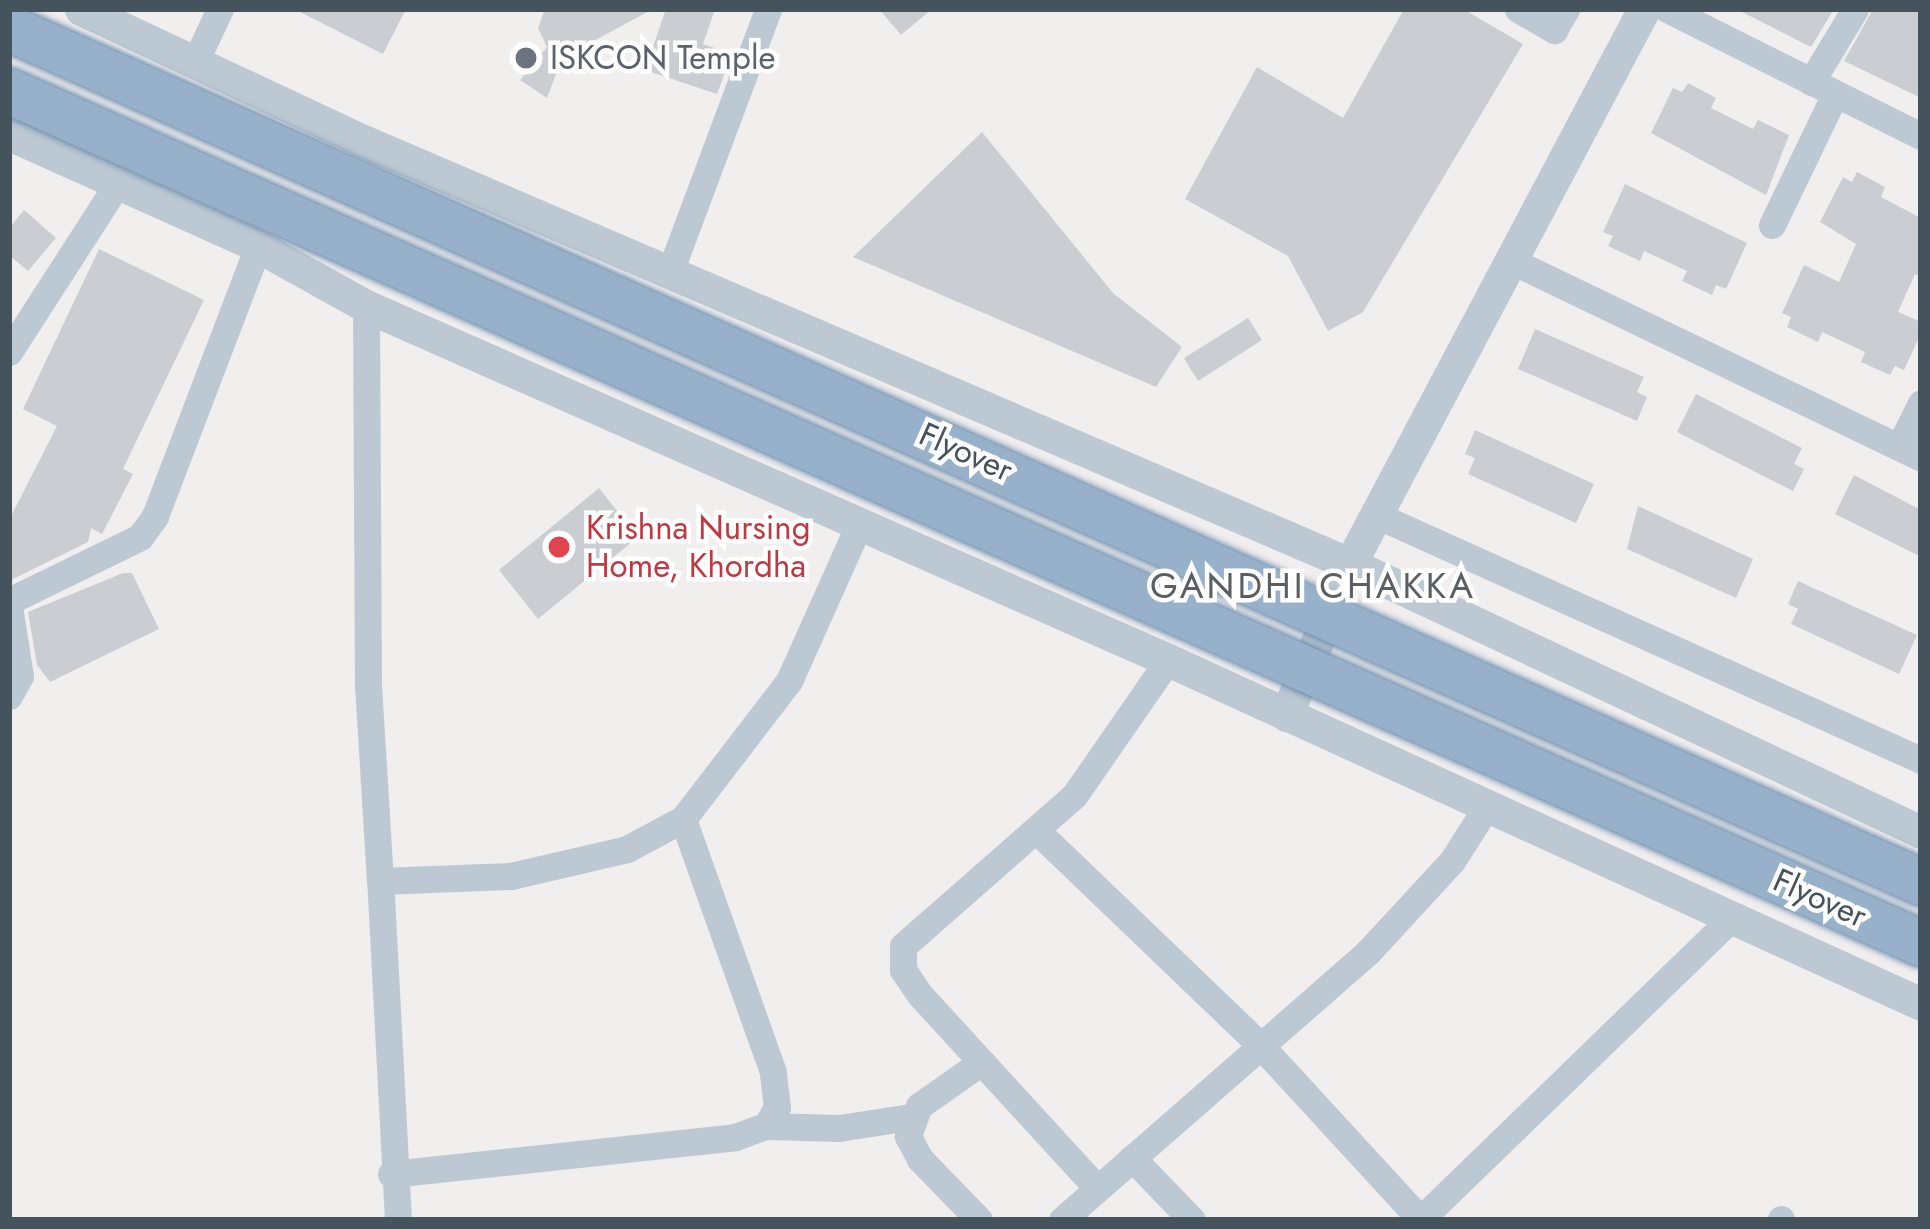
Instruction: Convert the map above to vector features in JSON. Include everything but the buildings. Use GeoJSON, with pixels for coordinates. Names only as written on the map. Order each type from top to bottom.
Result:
{"type":"FeatureCollection","features":[{"type":"Feature","properties":{"kind":"highway","name":"Flyover"},"geometry":{"type":"LineString","coordinates":[[9,28],[1921,882]]}},
{"type":"Feature","properties":{"kind":"highway","name":"Flyover"},"geometry":{"type":"LineString","coordinates":[[9,91],[1921,943]]}},
{"type":"Feature","properties":{"kind":"street"},"geometry":{"type":"LineString","coordinates":[[81,9],[363,140],[1350,564],[1921,832]]}},
{"type":"Feature","properties":{"kind":"street"},"geometry":{"type":"LineString","coordinates":[[196,59],[220,9]]}},
{"type":"Feature","properties":{"kind":"street"},"geometry":{"type":"LineString","coordinates":[[671,269],[768,9]]}},
{"type":"Feature","properties":{"kind":"street"},"geometry":{"type":"LineString","coordinates":[[1517,9],[1554,30],[1566,9]]}},
{"type":"Feature","properties":{"kind":"street"},"geometry":{"type":"LineString","coordinates":[[1286,715],[1350,564],[1644,9]]}},
{"type":"Feature","properties":{"kind":"street"},"geometry":{"type":"LineString","coordinates":[[1666,9],[1921,136]]}},
{"type":"Feature","properties":{"kind":"street"},"geometry":{"type":"LineString","coordinates":[[1772,225],[1855,9]]}},
{"type":"Feature","properties":{"kind":"street"},"geometry":{"type":"LineString","coordinates":[[9,134],[258,246],[366,306],[1168,660],[1729,921],[1921,1004]]}},
{"type":"Feature","properties":{"kind":"street"},"geometry":{"type":"LineString","coordinates":[[9,352],[118,183]]}},
{"type":"Feature","properties":{"kind":"street"},"geometry":{"type":"LineString","coordinates":[[9,696],[20,676],[9,604],[129,543],[155,516],[258,246]]}},
{"type":"Feature","properties":{"kind":"street"},"geometry":{"type":"LineString","coordinates":[[1512,261],[1910,453],[1921,403]]}},
{"type":"Feature","properties":{"kind":"street"},"geometry":{"type":"LineString","coordinates":[[366,306],[368,686],[391,1174],[398,1220]]}},
{"type":"Feature","properties":{"kind":"street"},"geometry":{"type":"LineString","coordinates":[[1376,514],[1921,760]]}},
{"type":"Feature","properties":{"kind":"street"},"geometry":{"type":"LineString","coordinates":[[380,880],[511,876],[627,849],[683,818],[789,681],[860,522]]}},
{"type":"Feature","properties":{"kind":"street"},"geometry":{"type":"LineString","coordinates":[[1097,1188],[980,1063],[903,970],[903,946],[1039,833],[1074,796],[1168,660]]}},
{"type":"Feature","properties":{"kind":"street"},"geometry":{"type":"LineString","coordinates":[[1062,1220],[1417,903],[1485,809]]}},
{"type":"Feature","properties":{"kind":"street"},"geometry":{"type":"LineString","coordinates":[[683,818],[773,1072],[777,1107],[766,1126]]}},
{"type":"Feature","properties":{"kind":"street"},"geometry":{"type":"LineString","coordinates":[[1039,833],[1260,1045],[1421,1220],[1729,921]]}},
{"type":"Feature","properties":{"kind":"street"},"geometry":{"type":"LineString","coordinates":[[391,1174],[735,1136],[766,1126],[839,1128],[910,1117],[980,1063]]}},
{"type":"Feature","properties":{"kind":"street"},"geometry":{"type":"LineString","coordinates":[[910,1117],[908,1136],[920,1159],[979,1220]]}},
{"type":"Feature","properties":{"kind":"street"},"geometry":{"type":"LineString","coordinates":[[1132,1157],[1192,1220]]}},
{"type":"Feature","properties":{"kind":"place","name":"ISKCON Temple"},"geometry":{"type":"Point","coordinates":[526,58]}},
{"type":"Feature","properties":{"kind":"place","name":"Krishna Nursing Home, Khordha"},"geometry":{"type":"Point","coordinates":[559,547]}},
{"type":"Feature","properties":{"kind":"district","name":"GANDHI CHAKKA"},"geometry":{"type":"Point","coordinates":[1313,586]}}]}
